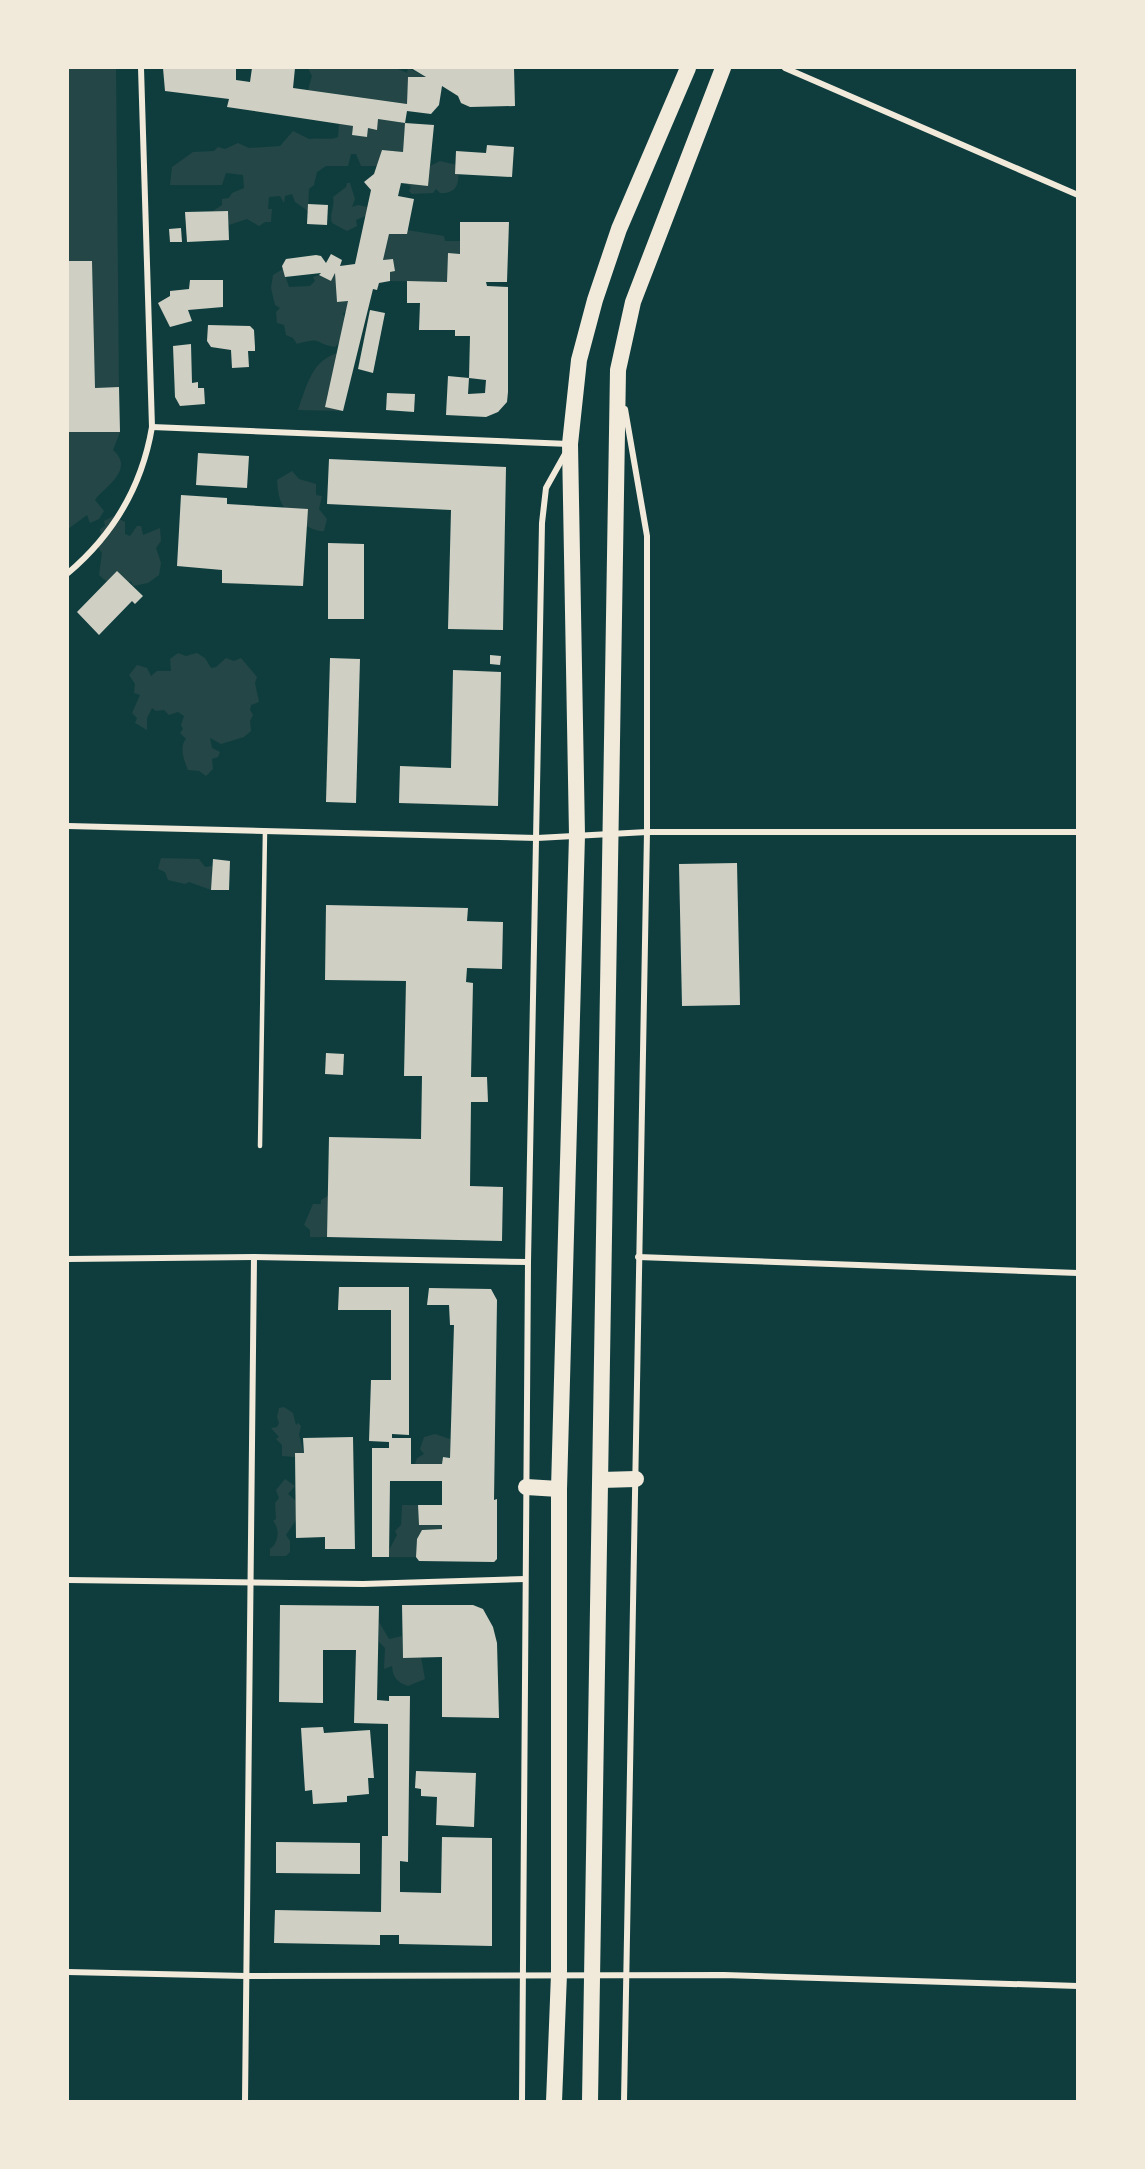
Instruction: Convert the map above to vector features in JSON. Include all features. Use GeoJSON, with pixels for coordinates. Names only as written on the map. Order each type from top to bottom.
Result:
{"type":"FeatureCollection","features":[{"type":"Feature","properties":{"kind":"highway"},"geometry":{"type":"LineString","coordinates":[[554,2102],[559,1974],[559,1489],[577,835],[570,444],[579,360],[595,300],[619,229],[688,68]]}},
{"type":"Feature","properties":{"kind":"highway"},"geometry":{"type":"LineString","coordinates":[[590,2102],[618,370],[633,302],[723,68]]}},
{"type":"Feature","properties":{"kind":"highway"},"geometry":{"type":"LineString","coordinates":[[601,1480],[636,1479]]}},
{"type":"Feature","properties":{"kind":"highway"},"geometry":{"type":"LineString","coordinates":[[526,1487],[559,1489]]}},
{"type":"Feature","properties":{"kind":"street"},"geometry":{"type":"LineString","coordinates":[[68,573],[92,553],[135,489],[147,458],[152,427],[141,68]]}},
{"type":"Feature","properties":{"kind":"street"},"geometry":{"type":"LineString","coordinates":[[785,68],[1077,195]]}},
{"type":"Feature","properties":{"kind":"street"},"geometry":{"type":"LineString","coordinates":[[618,370],[646,536],[647,832],[624,2102]]}},
{"type":"Feature","properties":{"kind":"street"},"geometry":{"type":"LineString","coordinates":[[152,427],[570,444],[546,488],[542,523],[528,1262],[522,2102]]}},
{"type":"Feature","properties":{"kind":"street"},"geometry":{"type":"LineString","coordinates":[[68,826],[537,838],[647,832],[1077,832]]}},
{"type":"Feature","properties":{"kind":"street"},"geometry":{"type":"LineString","coordinates":[[68,1259],[254,1257],[528,1262]]}},
{"type":"Feature","properties":{"kind":"street"},"geometry":{"type":"LineString","coordinates":[[244,2102],[254,1257]]}},
{"type":"Feature","properties":{"kind":"street"},"geometry":{"type":"LineString","coordinates":[[638,1257],[1077,1273]]}},
{"type":"Feature","properties":{"kind":"street"},"geometry":{"type":"LineString","coordinates":[[68,1580],[363,1584],[525,1579]]}},
{"type":"Feature","properties":{"kind":"street"},"geometry":{"type":"LineString","coordinates":[[68,1972],[246,1976],[559,1974],[724,1976],[1077,1986]]}},
{"type":"Feature","properties":{"kind":"lane"},"geometry":{"type":"LineString","coordinates":[[260,1146],[265,831]]}},
{"type":"Feature","properties":{"kind":"shaded area"},"geometry":{"type":"Polygon","coordinates":[[[68,68],[116,68],[119,387],[95,388],[92,261],[68,261],[68,68]]]}},
{"type":"Feature","properties":{"kind":"shaded area"},"geometry":{"type":"Polygon","coordinates":[[[308,68],[396,68],[407,73],[408,68],[426,77],[408,77],[407,104],[308,90],[312,76],[308,68]]]}},
{"type":"Feature","properties":{"kind":"shaded area"},"geometry":{"type":"Polygon","coordinates":[[[378,119],[405,123],[403,152],[382,150],[378,166],[361,166],[356,154],[351,154],[348,166],[326,166],[317,172],[314,185],[309,189],[308,211],[295,202],[292,194],[285,196],[284,203],[280,196],[269,197],[268,209],[272,209],[271,222],[265,222],[259,226],[247,219],[229,225],[228,211],[213,211],[222,205],[222,199],[229,198],[232,193],[244,188],[243,175],[226,173],[222,185],[170,185],[172,167],[193,152],[214,151],[218,147],[225,149],[238,143],[249,148],[280,146],[293,131],[309,139],[334,138],[338,137],[339,123],[353,126],[352,135],[367,137],[368,128],[378,119]]]}},
{"type":"Feature","properties":{"kind":"shaded area"},"geometry":{"type":"Polygon","coordinates":[[[440,161],[457,165],[458,181],[455,189],[446,193],[440,193],[436,189],[433,193],[412,194],[409,191],[411,187],[407,184],[422,174],[430,172],[430,166],[440,161]]]}},
{"type":"Feature","properties":{"kind":"shaded area"},"geometry":{"type":"Polygon","coordinates":[[[347,183],[350,183],[355,199],[352,207],[358,205],[368,207],[366,216],[356,220],[357,226],[347,231],[332,223],[331,217],[333,197],[346,187],[347,183]]]}},
{"type":"Feature","properties":{"kind":"shaded area"},"geometry":{"type":"Polygon","coordinates":[[[407,230],[444,236],[445,241],[460,241],[460,254],[448,254],[447,282],[390,281],[390,272],[395,270],[393,259],[383,260],[389,234],[407,234],[407,230]]]}},
{"type":"Feature","properties":{"kind":"shaded area"},"geometry":{"type":"Polygon","coordinates":[[[283,269],[289,287],[310,286],[315,281],[313,277],[319,275],[331,281],[335,273],[337,302],[348,301],[351,311],[343,313],[344,331],[335,347],[316,341],[297,344],[293,338],[286,335],[284,325],[277,323],[276,312],[280,308],[275,305],[271,288],[273,275],[283,269]]]}},
{"type":"Feature","properties":{"kind":"shaded area"},"geometry":{"type":"Polygon","coordinates":[[[338,353],[325,406],[343,411],[298,410],[316,368],[329,356],[338,353]]]}},
{"type":"Feature","properties":{"kind":"shaded area"},"geometry":{"type":"Polygon","coordinates":[[[68,432],[120,432],[113,450],[119,457],[121,465],[116,478],[95,500],[104,511],[99,519],[90,523],[87,515],[68,529],[68,432]]]}},
{"type":"Feature","properties":{"kind":"shaded area"},"geometry":{"type":"Polygon","coordinates":[[[292,471],[299,479],[316,484],[316,495],[322,496],[319,509],[327,519],[324,531],[313,529],[300,522],[282,504],[277,480],[292,471]]]}},
{"type":"Feature","properties":{"kind":"shaded area"},"geometry":{"type":"Polygon","coordinates":[[[114,516],[125,522],[125,534],[130,536],[137,526],[141,526],[143,535],[160,528],[161,541],[156,548],[161,563],[159,575],[148,583],[133,586],[131,581],[114,584],[99,575],[102,553],[95,543],[101,535],[100,529],[105,526],[104,521],[114,516]]]}},
{"type":"Feature","properties":{"kind":"shaded area"},"geometry":{"type":"Polygon","coordinates":[[[178,653],[186,656],[197,653],[205,658],[211,668],[216,667],[226,658],[234,661],[241,658],[257,677],[255,683],[259,702],[251,705],[250,710],[253,715],[250,721],[251,731],[244,737],[221,744],[210,738],[212,748],[220,752],[218,757],[212,759],[213,769],[206,776],[199,771],[188,770],[186,766],[183,750],[186,739],[180,733],[183,729],[181,725],[184,716],[178,712],[169,715],[164,710],[156,711],[152,708],[147,718],[147,730],[135,723],[137,718],[132,713],[140,695],[134,693],[135,684],[129,675],[137,665],[147,668],[151,676],[157,671],[171,671],[170,659],[178,653]]]}},
{"type":"Feature","properties":{"kind":"shaded area"},"geometry":{"type":"Polygon","coordinates":[[[161,858],[199,859],[205,867],[212,866],[211,890],[189,882],[185,884],[168,880],[165,872],[158,869],[161,858]]]}},
{"type":"Feature","properties":{"kind":"shaded area"},"geometry":{"type":"Polygon","coordinates":[[[328,1196],[327,1237],[310,1237],[310,1230],[304,1225],[313,1204],[321,1204],[321,1200],[328,1196]]]}},
{"type":"Feature","properties":{"kind":"shaded area"},"geometry":{"type":"Polygon","coordinates":[[[284,1407],[293,1413],[296,1425],[298,1423],[301,1426],[299,1435],[304,1453],[295,1453],[295,1457],[282,1456],[282,1445],[276,1439],[279,1437],[271,1428],[277,1427],[279,1408],[284,1407]]]}},
{"type":"Feature","properties":{"kind":"shaded area"},"geometry":{"type":"Polygon","coordinates":[[[435,1434],[450,1439],[450,1458],[443,1457],[442,1464],[415,1464],[417,1458],[424,1454],[420,1449],[424,1437],[435,1434]]]}},
{"type":"Feature","properties":{"kind":"shaded area"},"geometry":{"type":"Polygon","coordinates":[[[285,1479],[295,1486],[288,1494],[296,1501],[296,1520],[286,1535],[290,1541],[290,1552],[286,1556],[270,1556],[270,1549],[278,1535],[273,1521],[276,1519],[275,1503],[279,1498],[276,1490],[285,1479]]]}},
{"type":"Feature","properties":{"kind":"shaded area"},"geometry":{"type":"Polygon","coordinates":[[[402,1505],[418,1505],[419,1525],[442,1525],[442,1529],[422,1530],[417,1539],[416,1557],[389,1557],[389,1550],[397,1535],[395,1531],[401,1525],[402,1505]]]}},
{"type":"Feature","properties":{"kind":"shaded area"},"geometry":{"type":"Polygon","coordinates":[[[379,1622],[389,1639],[402,1636],[403,1657],[421,1657],[425,1679],[408,1686],[396,1679],[392,1666],[384,1669],[385,1648],[379,1642],[379,1622]]]}},
{"type":"Feature","properties":{"kind":"building"},"geometry":{"type":"Polygon","coordinates":[[[163,68],[236,68],[236,80],[250,82],[252,68],[295,68],[293,88],[407,104],[408,77],[426,77],[411,68],[514,68],[515,106],[470,107],[461,103],[458,96],[442,86],[439,105],[431,114],[407,111],[405,123],[378,119],[377,130],[368,128],[367,137],[352,135],[353,126],[227,107],[229,99],[165,91],[163,68]]]}},
{"type":"Feature","properties":{"kind":"building"},"geometry":{"type":"Polygon","coordinates":[[[405,123],[434,125],[428,186],[401,183],[398,196],[414,199],[407,234],[389,234],[383,260],[393,259],[395,271],[390,272],[390,281],[379,283],[377,290],[373,289],[343,411],[325,407],[348,301],[337,302],[335,273],[331,281],[319,275],[321,273],[285,277],[282,266],[286,259],[316,255],[321,256],[326,263],[331,254],[342,260],[340,266],[355,264],[371,190],[364,182],[374,174],[382,150],[403,152],[405,123]]]}},
{"type":"Feature","properties":{"kind":"building"},"geometry":{"type":"Polygon","coordinates":[[[487,145],[514,147],[512,177],[455,174],[456,151],[486,153],[487,145]]]}},
{"type":"Feature","properties":{"kind":"building"},"geometry":{"type":"Polygon","coordinates":[[[308,204],[328,205],[327,225],[307,224],[308,204]]]}},
{"type":"Feature","properties":{"kind":"building"},"geometry":{"type":"Polygon","coordinates":[[[228,211],[229,240],[187,242],[185,212],[228,211]]]}},
{"type":"Feature","properties":{"kind":"building"},"geometry":{"type":"Polygon","coordinates":[[[460,222],[509,222],[507,282],[486,282],[487,286],[508,287],[507,402],[498,412],[486,417],[446,415],[448,376],[469,378],[470,336],[455,336],[455,330],[419,330],[420,303],[407,303],[407,281],[447,282],[448,253],[460,254],[460,222]],[[469,378],[468,394],[485,393],[486,380],[469,378]]]}},
{"type":"Feature","properties":{"kind":"building"},"geometry":{"type":"Polygon","coordinates":[[[181,228],[182,242],[170,242],[169,229],[181,228]]]}},
{"type":"Feature","properties":{"kind":"building"},"geometry":{"type":"Polygon","coordinates":[[[68,261],[92,261],[95,388],[119,387],[120,432],[68,432],[68,261]]]}},
{"type":"Feature","properties":{"kind":"building"},"geometry":{"type":"Polygon","coordinates":[[[190,280],[223,280],[223,307],[188,310],[192,321],[170,327],[158,303],[170,296],[170,291],[189,289],[190,280]]]}},
{"type":"Feature","properties":{"kind":"building"},"geometry":{"type":"Polygon","coordinates":[[[370,310],[385,313],[373,373],[358,369],[370,310]]]}},
{"type":"Feature","properties":{"kind":"building"},"geometry":{"type":"Polygon","coordinates":[[[208,325],[250,326],[254,330],[255,351],[248,351],[249,367],[232,368],[231,350],[211,347],[207,341],[208,325]]]}},
{"type":"Feature","properties":{"kind":"building"},"geometry":{"type":"Polygon","coordinates":[[[191,344],[192,383],[198,382],[198,388],[204,388],[205,404],[180,406],[175,397],[173,346],[191,344]]]}},
{"type":"Feature","properties":{"kind":"building"},"geometry":{"type":"Polygon","coordinates":[[[387,393],[415,394],[414,412],[386,410],[387,393]]]}},
{"type":"Feature","properties":{"kind":"building"},"geometry":{"type":"Polygon","coordinates":[[[198,453],[249,456],[247,488],[196,485],[198,453]]]}},
{"type":"Feature","properties":{"kind":"building"},"geometry":{"type":"Polygon","coordinates":[[[329,459],[506,467],[503,630],[448,629],[451,510],[327,504],[329,459]]]}},
{"type":"Feature","properties":{"kind":"building"},"geometry":{"type":"Polygon","coordinates":[[[181,495],[227,498],[227,504],[308,509],[303,586],[222,583],[222,570],[177,566],[181,495]]]}},
{"type":"Feature","properties":{"kind":"building"},"geometry":{"type":"Polygon","coordinates":[[[328,543],[364,544],[364,619],[328,619],[328,543]]]}},
{"type":"Feature","properties":{"kind":"building"},"geometry":{"type":"Polygon","coordinates":[[[117,571],[143,596],[135,604],[132,601],[99,635],[77,612],[117,571]]]}},
{"type":"Feature","properties":{"kind":"building"},"geometry":{"type":"Polygon","coordinates":[[[490,655],[501,656],[500,665],[490,664],[490,655]]]}},
{"type":"Feature","properties":{"kind":"building"},"geometry":{"type":"Polygon","coordinates":[[[330,658],[360,659],[356,803],[326,802],[330,658]]]}},
{"type":"Feature","properties":{"kind":"building"},"geometry":{"type":"Polygon","coordinates":[[[453,670],[501,672],[498,806],[399,803],[400,766],[451,768],[453,670]]]}},
{"type":"Feature","properties":{"kind":"building"},"geometry":{"type":"Polygon","coordinates":[[[213,859],[230,861],[229,890],[211,890],[213,859]]]}},
{"type":"Feature","properties":{"kind":"building"},"geometry":{"type":"Polygon","coordinates":[[[737,863],[740,1005],[682,1006],[679,864],[737,863]]]}},
{"type":"Feature","properties":{"kind":"building"},"geometry":{"type":"Polygon","coordinates":[[[326,905],[468,908],[467,921],[503,922],[502,969],[467,968],[466,982],[473,983],[471,1077],[487,1077],[488,1102],[471,1102],[470,1186],[503,1187],[502,1241],[327,1237],[329,1137],[421,1139],[422,1076],[404,1076],[406,981],[325,980],[326,905]]]}},
{"type":"Feature","properties":{"kind":"building"},"geometry":{"type":"Polygon","coordinates":[[[326,1053],[344,1054],[343,1075],[325,1074],[326,1053]]]}},
{"type":"Feature","properties":{"kind":"building"},"geometry":{"type":"Polygon","coordinates":[[[339,1287],[409,1287],[409,1435],[392,1434],[392,1438],[411,1438],[411,1464],[442,1464],[443,1457],[450,1458],[454,1325],[450,1325],[449,1305],[427,1305],[429,1288],[491,1289],[497,1300],[494,1500],[497,1499],[497,1559],[494,1562],[419,1561],[416,1557],[417,1539],[422,1530],[442,1529],[442,1525],[419,1525],[418,1505],[442,1505],[442,1481],[390,1481],[389,1557],[372,1557],[372,1448],[389,1448],[389,1442],[369,1441],[371,1380],[391,1380],[391,1310],[338,1310],[339,1287]]]}},
{"type":"Feature","properties":{"kind":"building"},"geometry":{"type":"Polygon","coordinates":[[[353,1437],[355,1549],[325,1549],[325,1537],[296,1538],[295,1453],[304,1453],[303,1438],[353,1437]]]}},
{"type":"Feature","properties":{"kind":"building"},"geometry":{"type":"Polygon","coordinates":[[[280,1605],[379,1606],[377,1700],[389,1701],[389,1696],[410,1696],[408,1862],[400,1861],[400,1892],[441,1893],[442,1837],[492,1838],[492,1946],[399,1944],[399,1935],[380,1935],[380,1945],[274,1943],[275,1910],[381,1912],[382,1836],[388,1836],[388,1724],[354,1723],[356,1650],[323,1650],[323,1703],[279,1702],[280,1605]]]}},
{"type":"Feature","properties":{"kind":"building"},"geometry":{"type":"Polygon","coordinates":[[[402,1605],[473,1605],[483,1609],[493,1627],[497,1643],[499,1718],[442,1717],[442,1657],[403,1658],[402,1605]]]}},
{"type":"Feature","properties":{"kind":"building"},"geometry":{"type":"Polygon","coordinates":[[[323,1727],[324,1733],[370,1730],[374,1778],[368,1778],[369,1794],[347,1796],[347,1802],[313,1804],[312,1790],[305,1791],[301,1728],[323,1727]]]}},
{"type":"Feature","properties":{"kind":"building"},"geometry":{"type":"Polygon","coordinates":[[[416,1771],[476,1773],[474,1827],[436,1825],[437,1797],[421,1796],[421,1789],[415,1788],[416,1771]]]}},
{"type":"Feature","properties":{"kind":"building"},"geometry":{"type":"Polygon","coordinates":[[[276,1842],[360,1843],[360,1874],[276,1873],[276,1842]]]}}]}
